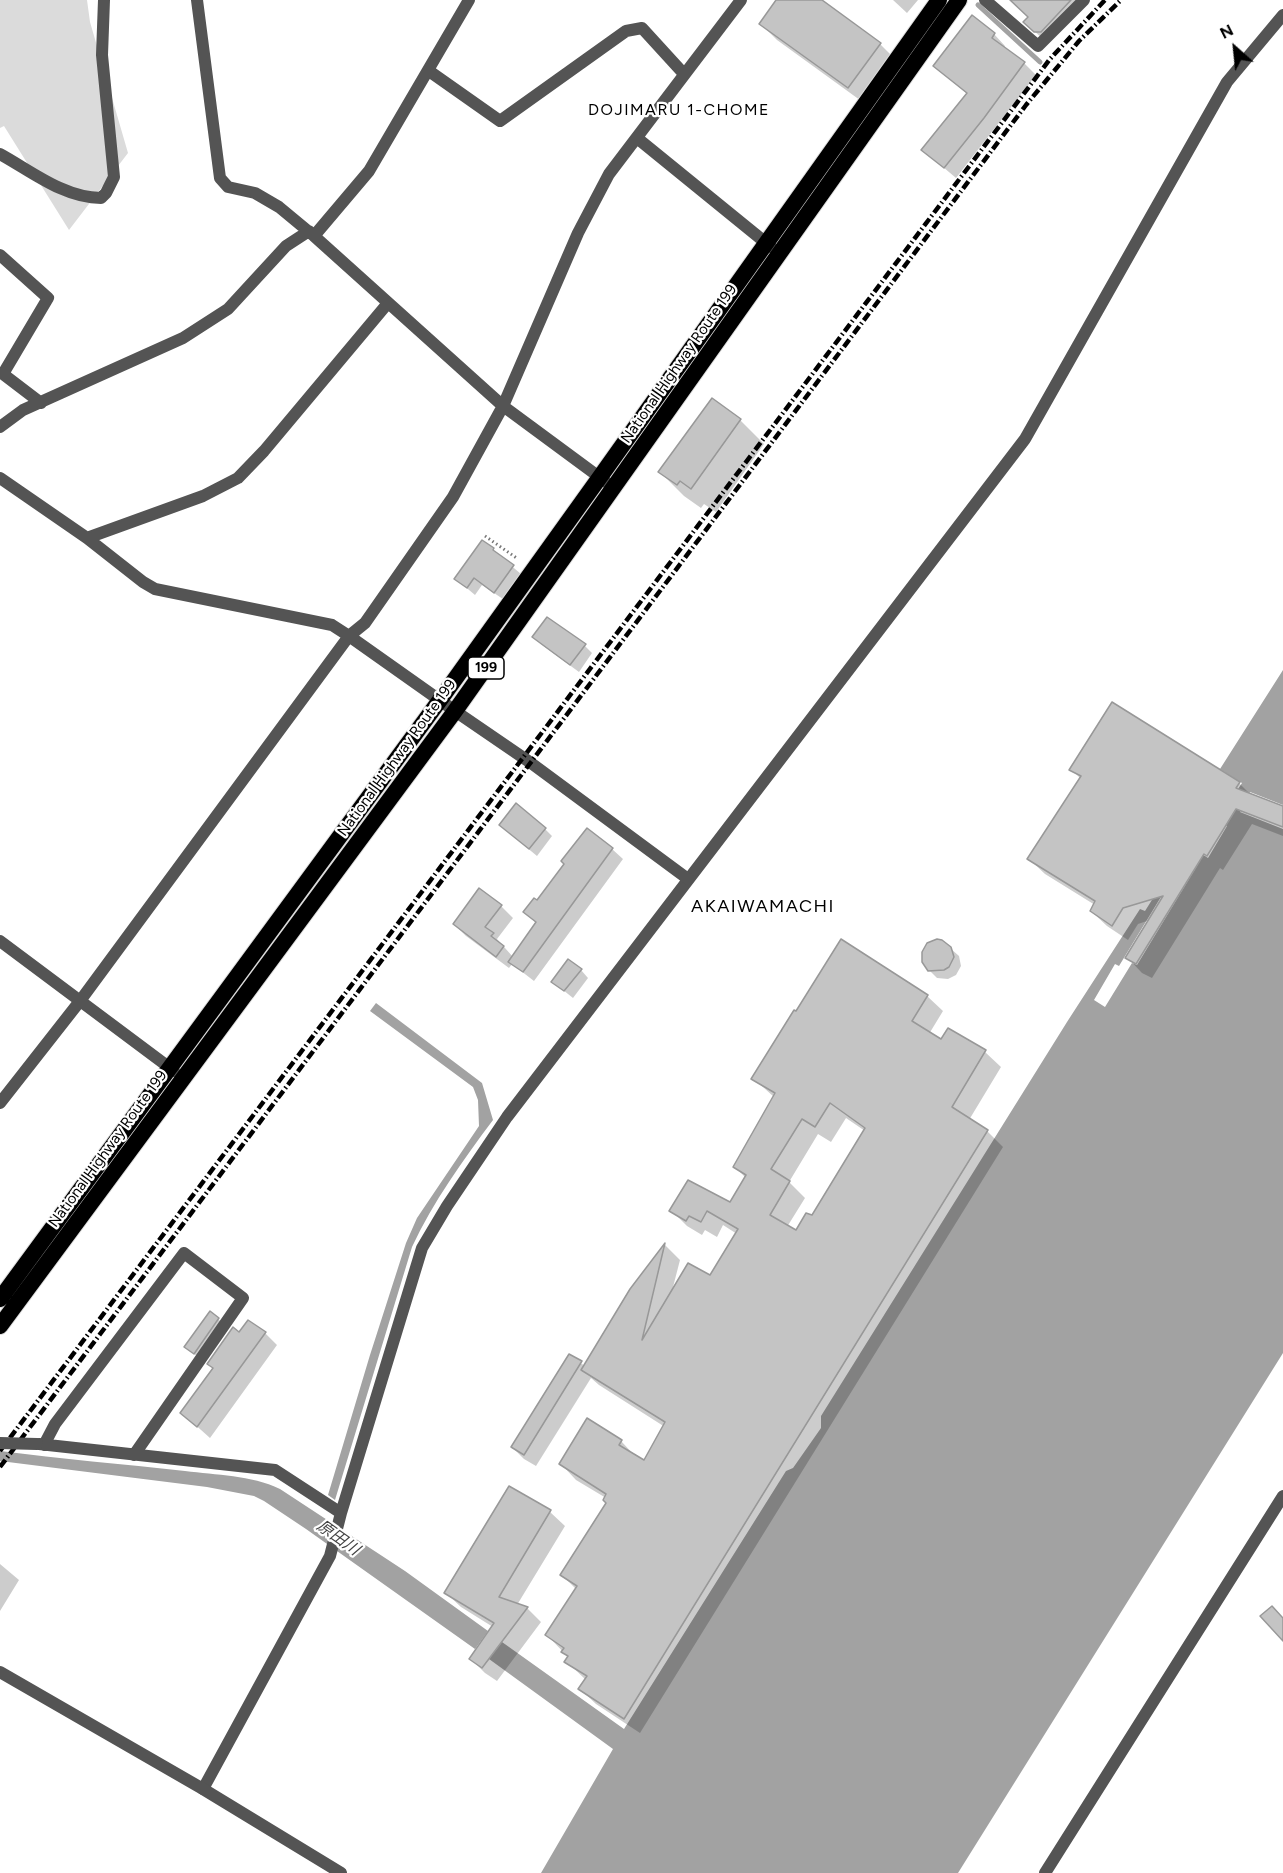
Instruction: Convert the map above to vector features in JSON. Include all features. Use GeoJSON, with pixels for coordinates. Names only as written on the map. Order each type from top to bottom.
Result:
{"type":"FeatureCollection","features":[{"type":"Feature","properties":{"kind":"highway","name":"National Highway Route 199"},"geometry":{"type":"LineString","coordinates":[[0,1299],[455,711],[614,488],[939,0]]}},
{"type":"Feature","properties":{"kind":"highway","name":"National Highway Route 199"},"geometry":{"type":"LineString","coordinates":[[0,1326],[176,1072],[600,477],[959,0]]}},
{"type":"Feature","properties":{"kind":"street"},"geometry":{"type":"LineString","coordinates":[[0,154],[66,192],[86,198],[101,198],[106,194],[114,177],[102,55],[104,0]]}},
{"type":"Feature","properties":{"kind":"street"},"geometry":{"type":"LineString","coordinates":[[197,0],[220,178],[228,187],[255,193],[279,207],[503,406],[614,488]]}},
{"type":"Feature","properties":{"kind":"street"},"geometry":{"type":"LineString","coordinates":[[0,427],[23,410],[183,338],[228,309],[286,246],[311,234],[369,171],[469,0]]}},
{"type":"Feature","properties":{"kind":"street"},"geometry":{"type":"LineString","coordinates":[[0,1103],[80,1001],[349,636],[365,623],[453,497],[503,406],[578,233],[609,174],[741,0]]}},
{"type":"Feature","properties":{"kind":"street"},"geometry":{"type":"LineString","coordinates":[[985,0],[1038,46],[1084,0]]}},
{"type":"Feature","properties":{"kind":"street"},"geometry":{"type":"LineString","coordinates":[[203,1789],[330,1556],[422,1248],[447,1206],[507,1118],[1024,439],[1227,82],[1283,15]]}},
{"type":"Feature","properties":{"kind":"street"},"geometry":{"type":"LineString","coordinates":[[429,71],[500,120],[626,31],[642,28],[684,74]]}},
{"type":"Feature","properties":{"kind":"street"},"geometry":{"type":"LineString","coordinates":[[637,138],[773,248]]}},
{"type":"Feature","properties":{"kind":"street"},"geometry":{"type":"LineString","coordinates":[[0,255],[48,298],[3,374],[41,403]]}},
{"type":"Feature","properties":{"kind":"street"},"geometry":{"type":"LineString","coordinates":[[87,538],[203,496],[238,478],[264,451],[388,303]]}},
{"type":"Feature","properties":{"kind":"street"},"geometry":{"type":"LineString","coordinates":[[0,478],[87,538],[155,589],[332,626],[531,763],[688,879]]}},
{"type":"Feature","properties":{"kind":"street"},"geometry":{"type":"LineString","coordinates":[[0,941],[176,1072]]}},
{"type":"Feature","properties":{"kind":"street"},"geometry":{"type":"LineString","coordinates":[[40,1444],[184,1253],[243,1298],[134,1455]]}},
{"type":"Feature","properties":{"kind":"street"},"geometry":{"type":"LineString","coordinates":[[0,1443],[40,1444],[274,1470],[341,1513]]}},
{"type":"Feature","properties":{"kind":"street"},"geometry":{"type":"LineString","coordinates":[[1045,1873],[1283,1496]]}},
{"type":"Feature","properties":{"kind":"street"},"geometry":{"type":"LineString","coordinates":[[0,1672],[203,1789],[341,1873]]}},
{"type":"Feature","properties":{"kind":"path"},"geometry":{"type":"LineString","coordinates":[[485,536],[518,559]]}},
{"type":"Feature","properties":{"kind":"shaded area"},"geometry":{"type":"Polygon","coordinates":[[[0,0],[87,0],[90,22],[128,153],[69,230],[4,126],[0,128],[0,0]]]}},
{"type":"Feature","properties":{"kind":"water"},"geometry":{"type":"Polygon","coordinates":[[[1283,670],[1283,805],[1250,792],[1240,812],[1283,829],[1283,1353],[958,1873],[541,1873],[613,1749],[489,1659],[502,1642],[624,1729],[786,1471],[793,1468],[821,1428],[821,1416],[1140,909],[1145,911],[1187,844],[1208,858],[1227,826],[1204,811],[1219,818],[1242,783],[1220,769],[1283,670]],[[1187,854],[1119,966],[1115,964],[1094,1000],[1105,1007],[1132,963],[1137,965],[1200,861],[1187,854]]]}},
{"type":"Feature","properties":{"kind":"water"},"geometry":{"type":"Polygon","coordinates":[[[376,1003],[482,1083],[493,1120],[449,1182],[412,1247],[335,1500],[328,1495],[406,1243],[417,1218],[479,1126],[478,1100],[473,1087],[370,1011],[376,1003]]]}},
{"type":"Feature","properties":{"kind":"water","name":"原田川"},"geometry":{"type":"Polygon","coordinates":[[[0,1451],[233,1476],[269,1484],[405,1571],[488,1631],[475,1649],[306,1529],[254,1496],[207,1487],[0,1461],[0,1451]]]}},
{"type":"Feature","properties":{"kind":"building"},"geometry":{"type":"Polygon","coordinates":[[[776,0],[822,0],[881,43],[848,88],[759,24],[776,0]]]}},
{"type":"Feature","properties":{"kind":"building"},"geometry":{"type":"Polygon","coordinates":[[[1010,0],[1071,0],[1041,32],[1034,32],[1023,22],[1028,17],[1010,0]]]}},
{"type":"Feature","properties":{"kind":"building"},"geometry":{"type":"Polygon","coordinates":[[[972,15],[995,33],[992,38],[1025,62],[944,168],[921,150],[967,93],[933,66],[972,15]]]}},
{"type":"Feature","properties":{"kind":"building"},"geometry":{"type":"Polygon","coordinates":[[[712,398],[741,419],[691,489],[680,481],[677,485],[658,472],[712,398]]]}},
{"type":"Feature","properties":{"kind":"building"},"geometry":{"type":"Polygon","coordinates":[[[482,540],[514,565],[494,593],[474,578],[467,588],[454,579],[482,540]]]}},
{"type":"Feature","properties":{"kind":"building"},"geometry":{"type":"Polygon","coordinates":[[[547,617],[586,644],[570,665],[532,637],[547,617]]]}},
{"type":"Feature","properties":{"kind":"building"},"geometry":{"type":"Polygon","coordinates":[[[1112,702],[1240,782],[1236,788],[1283,806],[1283,827],[1236,809],[1207,856],[1204,854],[1136,964],[1125,958],[1163,896],[1123,908],[1112,926],[1090,911],[1095,901],[1027,859],[1081,776],[1069,770],[1112,702]]]}},
{"type":"Feature","properties":{"kind":"building"},"geometry":{"type":"Polygon","coordinates":[[[516,803],[546,828],[529,849],[499,825],[516,803]]]}},
{"type":"Feature","properties":{"kind":"building"},"geometry":{"type":"Polygon","coordinates":[[[587,828],[613,848],[523,972],[508,962],[536,922],[523,912],[534,898],[537,900],[564,864],[561,861],[587,828]]]}},
{"type":"Feature","properties":{"kind":"building"},"geometry":{"type":"Polygon","coordinates":[[[479,888],[502,905],[485,927],[494,933],[491,936],[504,946],[496,957],[453,924],[479,888]]]}},
{"type":"Feature","properties":{"kind":"building"},"geometry":{"type":"Polygon","coordinates":[[[841,939],[928,995],[912,1021],[941,1039],[948,1028],[986,1050],[952,1107],[988,1130],[624,1719],[578,1689],[587,1676],[564,1662],[568,1656],[561,1652],[564,1648],[545,1635],[577,1586],[560,1575],[606,1503],[603,1500],[606,1494],[559,1464],[587,1418],[622,1440],[619,1445],[644,1460],[665,1422],[581,1370],[630,1289],[665,1243],[642,1340],[688,1263],[710,1275],[738,1229],[707,1211],[701,1222],[689,1216],[686,1221],[669,1211],[688,1180],[730,1202],[746,1175],[733,1167],[775,1093],[751,1079],[794,1010],[796,1011],[841,939]],[[830,1103],[815,1127],[802,1119],[771,1169],[790,1181],[770,1215],[796,1230],[806,1213],[812,1215],[865,1128],[830,1103]]]}},
{"type":"Feature","properties":{"kind":"building"},"geometry":{"type":"Polygon","coordinates":[[[937,939],[951,947],[954,957],[949,967],[944,970],[928,971],[922,962],[922,952],[927,943],[937,939]]]}},
{"type":"Feature","properties":{"kind":"building"},"geometry":{"type":"Polygon","coordinates":[[[568,959],[582,969],[564,991],[551,982],[568,959]]]}},
{"type":"Feature","properties":{"kind":"building"},"geometry":{"type":"Polygon","coordinates":[[[210,1311],[219,1318],[194,1354],[184,1347],[210,1311]]]}},
{"type":"Feature","properties":{"kind":"building"},"geometry":{"type":"Polygon","coordinates":[[[248,1320],[266,1332],[197,1427],[180,1413],[213,1368],[207,1364],[233,1327],[239,1332],[248,1320]]]}},
{"type":"Feature","properties":{"kind":"building"},"geometry":{"type":"Polygon","coordinates":[[[569,1354],[582,1361],[524,1455],[511,1447],[569,1354]]]}},
{"type":"Feature","properties":{"kind":"building"},"geometry":{"type":"Polygon","coordinates":[[[509,1486],[551,1510],[499,1597],[528,1607],[482,1668],[469,1659],[494,1623],[444,1593],[509,1486]]]}},
{"type":"Feature","properties":{"kind":"building"},"geometry":{"type":"Polygon","coordinates":[[[1272,1606],[1283,1618],[1283,1641],[1260,1616],[1272,1606]]]}},
{"type":"Feature","properties":{"kind":"waterway"},"geometry":{"type":"LineString","coordinates":[[978,5],[1040,62]]}},
{"type":"Feature","properties":{"kind":"railway"},"geometry":{"type":"LineString","coordinates":[[0,1451],[1050,59],[1105,0]]}},
{"type":"Feature","properties":{"kind":"railway"},"geometry":{"type":"LineString","coordinates":[[0,1467],[1026,105],[1079,41],[1121,0]]}},
{"type":"Feature","properties":{"kind":"district","name":"DOJIMARU 1-CHOME"},"geometry":{"type":"Point","coordinates":[679,110]}},
{"type":"Feature","properties":{"kind":"district","name":"AKAIWAMACHI"},"geometry":{"type":"Point","coordinates":[763,907]}}]}
